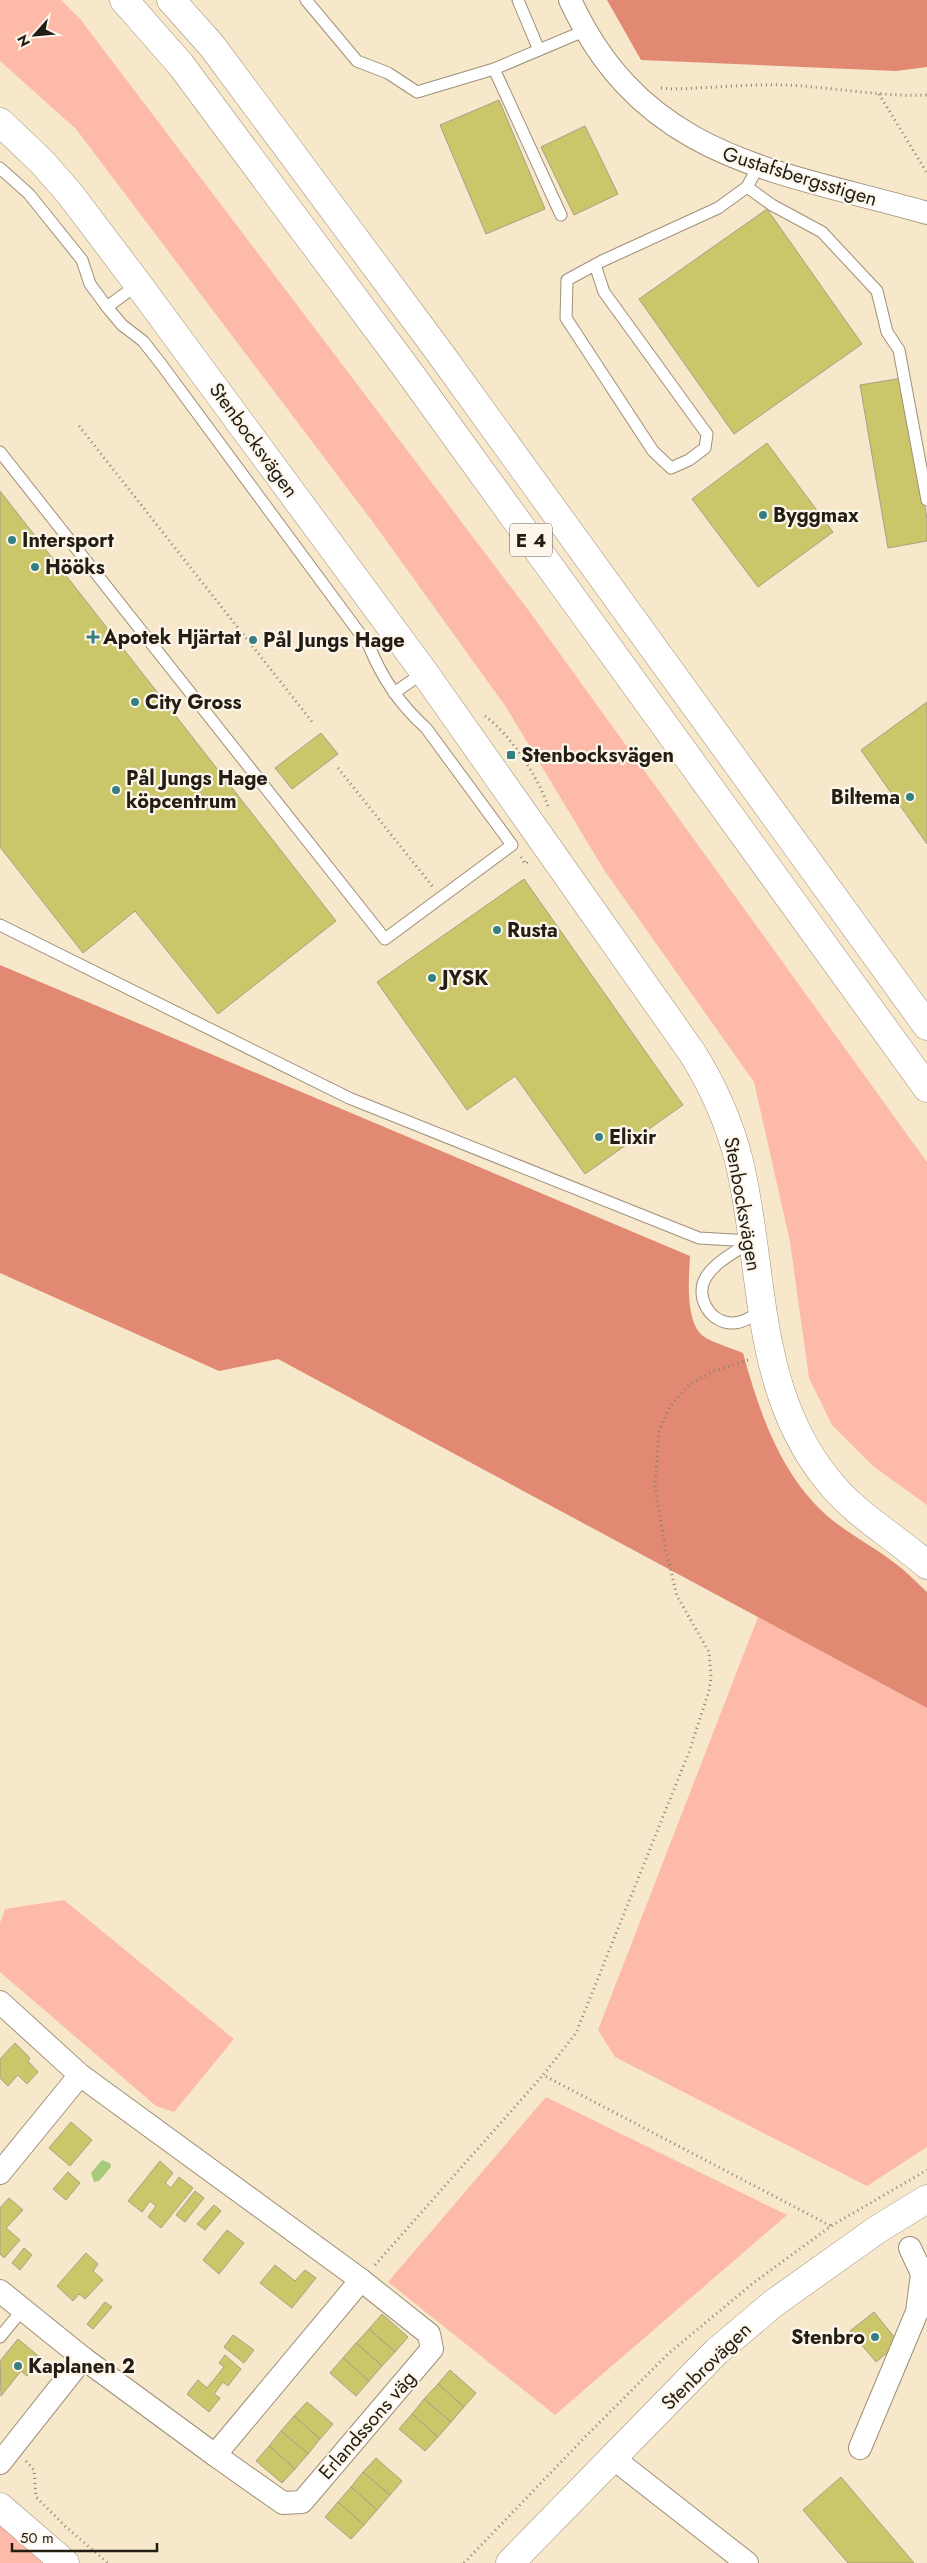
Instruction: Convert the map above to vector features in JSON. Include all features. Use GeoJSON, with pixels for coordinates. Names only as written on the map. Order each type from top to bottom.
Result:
{"type":"FeatureCollection","features":[{"type":"Feature","properties":{"kind":"main road","name":"E 4"},"geometry":{"type":"LineString","coordinates":[[124,0],[181,65],[392,349],[927,1088]]}},
{"type":"Feature","properties":{"kind":"main road","name":"E 4"},"geometry":{"type":"LineString","coordinates":[[171,0],[212,46],[437,349],[927,1026]]}},
{"type":"Feature","properties":{"kind":"main road","name":"Stenbocksvägen"},"geometry":{"type":"LineString","coordinates":[[0,122],[42,162],[70,194],[138,284],[424,672],[706,1074],[720,1104],[734,1144],[745,1197],[761,1311],[769,1354],[781,1397],[796,1430],[827,1479],[852,1505],[927,1565]]}},
{"type":"Feature","properties":{"kind":"main road","name":"Stenbrovägen"},"geometry":{"type":"LineString","coordinates":[[510,2563],[716,2352],[774,2303],[878,2229],[927,2199]]}},
{"type":"Feature","properties":{"kind":"main road"},"geometry":{"type":"LineString","coordinates":[[0,2507],[65,2563]]}},
{"type":"Feature","properties":{"kind":"street","name":"Gustafsbergsstigen"},"geometry":{"type":"LineString","coordinates":[[570,0],[584,31],[633,92],[668,123],[712,148],[758,167],[922,211]]}},
{"type":"Feature","properties":{"kind":"street","name":"Erlandssons väg"},"geometry":{"type":"LineString","coordinates":[[0,2002],[80,2075],[361,2280],[429,2334],[432,2350],[302,2502],[283,2504],[83,2358],[0,2291]]}},
{"type":"Feature","properties":{"kind":"street"},"geometry":{"type":"LineString","coordinates":[[0,2173],[80,2075]]}},
{"type":"Feature","properties":{"kind":"street"},"geometry":{"type":"LineString","coordinates":[[860,2448],[917,2312],[922,2274],[918,2253],[878,2229]]}},
{"type":"Feature","properties":{"kind":"street"},"geometry":{"type":"LineString","coordinates":[[215,2455],[361,2280]]}},
{"type":"Feature","properties":{"kind":"street"},"geometry":{"type":"LineString","coordinates":[[7,2455],[83,2358]]}},
{"type":"Feature","properties":{"kind":"street"},"geometry":{"type":"LineString","coordinates":[[613,2458],[747,2563]]}},
{"type":"Feature","properties":{"kind":"lane"},"geometry":{"type":"LineString","coordinates":[[306,0],[356,61],[388,73],[417,92],[494,70],[584,31]]}},
{"type":"Feature","properties":{"kind":"lane"},"geometry":{"type":"LineString","coordinates":[[518,0],[539,50]]}},
{"type":"Feature","properties":{"kind":"lane"},"geometry":{"type":"LineString","coordinates":[[494,70],[561,215]]}},
{"type":"Feature","properties":{"kind":"lane"},"geometry":{"type":"LineString","coordinates":[[595,265],[604,292],[708,434],[705,448],[689,460],[671,468],[653,451],[566,318],[566,280],[595,265],[718,208],[748,188],[758,167]]}},
{"type":"Feature","properties":{"kind":"lane"},"geometry":{"type":"LineString","coordinates":[[0,168],[29,194],[82,260],[90,284],[107,307],[122,325],[143,341],[161,364],[370,646],[380,672],[394,693],[408,712],[426,728],[512,846],[385,939],[0,452]]}},
{"type":"Feature","properties":{"kind":"lane"},"geometry":{"type":"LineString","coordinates":[[748,188],[772,205],[822,232],[877,291],[887,332],[899,350],[927,500]]}},
{"type":"Feature","properties":{"kind":"lane"},"geometry":{"type":"LineString","coordinates":[[107,307],[138,284]]}},
{"type":"Feature","properties":{"kind":"lane"},"geometry":{"type":"LineString","coordinates":[[394,693],[424,672]]}},
{"type":"Feature","properties":{"kind":"lane"},"geometry":{"type":"LineString","coordinates":[[0,925],[349,1098],[699,1238],[751,1242]]}},
{"type":"Feature","properties":{"kind":"lane"},"geometry":{"type":"LineString","coordinates":[[751,1242],[716,1266],[706,1277],[701,1288],[702,1299],[716,1318],[729,1323],[745,1321],[761,1311]]}},
{"type":"Feature","properties":{"kind":"lane"},"geometry":{"type":"LineString","coordinates":[[0,2337],[23,2309]]}},
{"type":"Feature","properties":{"kind":"path"},"geometry":{"type":"LineString","coordinates":[[656,87],[671,89],[784,85],[844,89],[879,94],[927,96]]}},
{"type":"Feature","properties":{"kind":"path"},"geometry":{"type":"LineString","coordinates":[[879,94],[927,173]]}},
{"type":"Feature","properties":{"kind":"path"},"geometry":{"type":"LineString","coordinates":[[78,426],[312,723]]}},
{"type":"Feature","properties":{"kind":"path"},"geometry":{"type":"LineString","coordinates":[[338,768],[441,897]]}},
{"type":"Feature","properties":{"kind":"path"},"geometry":{"type":"LineString","coordinates":[[361,2280],[543,2075],[576,2032],[689,1752],[709,1691],[711,1677],[709,1652],[677,1596],[666,1547],[655,1486],[659,1432],[669,1407],[690,1384],[714,1371],[769,1354]]}},
{"type":"Feature","properties":{"kind":"path"},"geometry":{"type":"LineString","coordinates":[[543,2075],[831,2226]]}},
{"type":"Feature","properties":{"kind":"path"},"geometry":{"type":"LineString","coordinates":[[7,2455],[34,2470],[36,2497],[67,2528],[108,2563]]}},
{"type":"Feature","properties":{"kind":"shaded area"},"geometry":{"type":"Polygon","coordinates":[[[0,0],[61,0],[81,20],[529,611],[927,1162],[927,1505],[873,1466],[832,1425],[809,1378],[790,1242],[754,1082],[604,870],[506,707],[375,525],[76,129],[0,61],[0,0]]]}},
{"type":"Feature","properties":{"kind":"shaded area"},"geometry":{"type":"Polygon","coordinates":[[[607,0],[927,0],[927,67],[896,71],[641,60],[607,0]]]}},
{"type":"Feature","properties":{"kind":"shaded area"},"geometry":{"type":"Polygon","coordinates":[[[0,965],[690,1256],[689,1300],[694,1323],[699,1332],[706,1338],[743,1353],[766,1423],[776,1446],[801,1488],[836,1523],[896,1564],[927,1592],[927,1708],[278,1359],[219,1371],[0,1273],[0,965]]]}},
{"type":"Feature","properties":{"kind":"shaded area"},"geometry":{"type":"Polygon","coordinates":[[[758,1617],[927,1708],[927,2147],[867,2186],[615,2057],[598,2030],[758,1617]]]}},
{"type":"Feature","properties":{"kind":"shaded area"},"geometry":{"type":"Polygon","coordinates":[[[64,1900],[234,2039],[174,2112],[156,2106],[0,1972],[0,1923],[5,1909],[64,1900]]]}},
{"type":"Feature","properties":{"kind":"shaded area"},"geometry":{"type":"Polygon","coordinates":[[[546,2097],[787,2215],[555,2415],[388,2282],[546,2097]]]}},
{"type":"Feature","properties":{"kind":"shaded area"},"geometry":{"type":"Polygon","coordinates":[[[102,2160],[110,2163],[111,2167],[99,2181],[94,2182],[91,2173],[102,2160]]]}},
{"type":"Feature","properties":{"kind":"shaded area"},"geometry":{"type":"Polygon","coordinates":[[[0,2524],[46,2563],[0,2563],[0,2524]]]}},
{"type":"Feature","properties":{"kind":"building"},"geometry":{"type":"Polygon","coordinates":[[[499,100],[545,209],[486,234],[440,125],[499,100]]]}},
{"type":"Feature","properties":{"kind":"building"},"geometry":{"type":"Polygon","coordinates":[[[585,126],[618,194],[574,215],[541,147],[585,126]]]}},
{"type":"Feature","properties":{"kind":"building"},"geometry":{"type":"Polygon","coordinates":[[[767,209],[862,344],[734,434],[639,299],[767,209]]]}},
{"type":"Feature","properties":{"kind":"building"},"geometry":{"type":"Polygon","coordinates":[[[903,378],[927,519],[927,541],[888,548],[860,385],[903,378]]]}},
{"type":"Feature","properties":{"kind":"building","name":"Byggmax"},"geometry":{"type":"Polygon","coordinates":[[[767,443],[833,532],[758,587],[692,499],[767,443]]]}},
{"type":"Feature","properties":{"kind":"building","name":"Pål Jungs Hage köpcentrum"},"geometry":{"type":"Polygon","coordinates":[[[0,491],[336,921],[218,1014],[135,911],[83,953],[0,847],[0,491]]]}},
{"type":"Feature","properties":{"kind":"building","name":"Biltema"},"geometry":{"type":"Polygon","coordinates":[[[927,702],[927,844],[861,750],[927,702]]]}},
{"type":"Feature","properties":{"kind":"building"},"geometry":{"type":"Polygon","coordinates":[[[321,733],[338,754],[292,789],[275,768],[321,733]]]}},
{"type":"Feature","properties":{"kind":"building"},"geometry":{"type":"Polygon","coordinates":[[[524,879],[683,1105],[585,1174],[515,1076],[467,1110],[377,982],[524,879]]]}},
{"type":"Feature","properties":{"kind":"building"},"geometry":{"type":"Polygon","coordinates":[[[15,2043],[30,2058],[28,2061],[38,2072],[27,2084],[18,2075],[8,2086],[0,2078],[0,2059],[15,2043]]]}},
{"type":"Feature","properties":{"kind":"building"},"geometry":{"type":"Polygon","coordinates":[[[71,2122],[92,2140],[70,2166],[49,2148],[71,2122]]]}},
{"type":"Feature","properties":{"kind":"building"},"geometry":{"type":"Polygon","coordinates":[[[160,2161],[173,2173],[165,2183],[171,2188],[179,2177],[193,2188],[161,2228],[148,2217],[156,2206],[150,2201],[142,2212],[128,2201],[160,2161]]]}},
{"type":"Feature","properties":{"kind":"building"},"geometry":{"type":"Polygon","coordinates":[[[68,2172],[80,2183],[66,2200],[53,2189],[68,2172]]]}},
{"type":"Feature","properties":{"kind":"building"},"geometry":{"type":"Polygon","coordinates":[[[195,2191],[204,2198],[185,2222],[176,2215],[195,2191]]]}},
{"type":"Feature","properties":{"kind":"building"},"geometry":{"type":"Polygon","coordinates":[[[9,2198],[23,2210],[6,2228],[20,2240],[4,2258],[0,2254],[0,2208],[9,2198]]]}},
{"type":"Feature","properties":{"kind":"building"},"geometry":{"type":"Polygon","coordinates":[[[214,2205],[221,2211],[205,2230],[197,2224],[214,2205]]]}},
{"type":"Feature","properties":{"kind":"building"},"geometry":{"type":"Polygon","coordinates":[[[227,2230],[244,2243],[219,2274],[203,2260],[227,2230]]]}},
{"type":"Feature","properties":{"kind":"building"},"geometry":{"type":"Polygon","coordinates":[[[24,2248],[32,2255],[20,2270],[12,2263],[24,2248]]]}},
{"type":"Feature","properties":{"kind":"building"},"geometry":{"type":"Polygon","coordinates":[[[86,2253],[98,2264],[93,2271],[103,2280],[85,2299],[79,2294],[73,2301],[57,2286],[86,2253]]]}},
{"type":"Feature","properties":{"kind":"building"},"geometry":{"type":"Polygon","coordinates":[[[275,2265],[295,2281],[305,2270],[316,2278],[292,2308],[260,2283],[275,2265]]]}},
{"type":"Feature","properties":{"kind":"building"},"geometry":{"type":"Polygon","coordinates":[[[105,2302],[112,2307],[93,2329],[87,2324],[105,2302]]]}},
{"type":"Feature","properties":{"kind":"building","name":"Stenbro"},"geometry":{"type":"Polygon","coordinates":[[[874,2312],[899,2343],[876,2362],[850,2331],[874,2312]]]}},
{"type":"Feature","properties":{"kind":"building"},"geometry":{"type":"Polygon","coordinates":[[[382,2314],[408,2337],[395,2352],[369,2329],[382,2314]]]}},
{"type":"Feature","properties":{"kind":"building"},"geometry":{"type":"Polygon","coordinates":[[[369,2329],[395,2352],[382,2366],[356,2343],[369,2329]]]}},
{"type":"Feature","properties":{"kind":"building"},"geometry":{"type":"Polygon","coordinates":[[[233,2335],[254,2350],[244,2363],[224,2347],[233,2335]]]}},
{"type":"Feature","properties":{"kind":"building","name":"Kaplanen 2"},"geometry":{"type":"Polygon","coordinates":[[[18,2339],[42,2359],[27,2376],[21,2371],[1,2396],[0,2361],[18,2339]]]}},
{"type":"Feature","properties":{"kind":"building"},"geometry":{"type":"Polygon","coordinates":[[[356,2343],[382,2366],[369,2381],[343,2358],[356,2343]]]}},
{"type":"Feature","properties":{"kind":"building"},"geometry":{"type":"Polygon","coordinates":[[[225,2355],[241,2369],[228,2386],[223,2382],[214,2394],[220,2398],[209,2412],[187,2394],[198,2380],[207,2388],[224,2367],[219,2363],[225,2355]]]}},
{"type":"Feature","properties":{"kind":"building"},"geometry":{"type":"Polygon","coordinates":[[[343,2358],[369,2381],[356,2396],[330,2373],[343,2358]]]}},
{"type":"Feature","properties":{"kind":"building"},"geometry":{"type":"Polygon","coordinates":[[[450,2370],[476,2393],[464,2407],[438,2384],[450,2370]]]}},
{"type":"Feature","properties":{"kind":"building"},"geometry":{"type":"Polygon","coordinates":[[[438,2384],[464,2407],[451,2422],[424,2399],[438,2384]]]}},
{"type":"Feature","properties":{"kind":"building"},"geometry":{"type":"Polygon","coordinates":[[[424,2399],[451,2422],[438,2437],[412,2414],[424,2399]]]}},
{"type":"Feature","properties":{"kind":"building"},"geometry":{"type":"Polygon","coordinates":[[[307,2402],[333,2424],[320,2439],[294,2416],[307,2402]]]}},
{"type":"Feature","properties":{"kind":"building"},"geometry":{"type":"Polygon","coordinates":[[[412,2414],[438,2437],[425,2451],[399,2429],[412,2414]]]}},
{"type":"Feature","properties":{"kind":"building"},"geometry":{"type":"Polygon","coordinates":[[[294,2416],[320,2439],[308,2454],[281,2431],[294,2416]]]}},
{"type":"Feature","properties":{"kind":"building"},"geometry":{"type":"Polygon","coordinates":[[[281,2431],[308,2454],[295,2469],[269,2446],[281,2431]]]}},
{"type":"Feature","properties":{"kind":"building"},"geometry":{"type":"Polygon","coordinates":[[[269,2446],[295,2469],[282,2483],[256,2461],[269,2446]]]}},
{"type":"Feature","properties":{"kind":"building"},"geometry":{"type":"Polygon","coordinates":[[[376,2458],[402,2481],[390,2495],[363,2472],[376,2458]]]}},
{"type":"Feature","properties":{"kind":"building"},"geometry":{"type":"Polygon","coordinates":[[[363,2472],[390,2495],[377,2510],[351,2487],[363,2472]]]}},
{"type":"Feature","properties":{"kind":"building"},"geometry":{"type":"Polygon","coordinates":[[[841,2477],[914,2563],[848,2563],[803,2510],[841,2477]]]}},
{"type":"Feature","properties":{"kind":"building"},"geometry":{"type":"Polygon","coordinates":[[[351,2487],[377,2510],[364,2525],[338,2502],[351,2487]]]}},
{"type":"Feature","properties":{"kind":"building"},"geometry":{"type":"Polygon","coordinates":[[[338,2502],[364,2525],[351,2539],[325,2517],[338,2502]]]}},
{"type":"Feature","properties":{"kind":"place","name":"Byggmax"},"geometry":{"type":"Point","coordinates":[763,515]}},
{"type":"Feature","properties":{"kind":"place","name":"Intersport"},"geometry":{"type":"Point","coordinates":[12,540]}},
{"type":"Feature","properties":{"kind":"place","name":"Hööks"},"geometry":{"type":"Point","coordinates":[35,567]}},
{"type":"Feature","properties":{"kind":"place","name":"Apotek Hjärtat"},"geometry":{"type":"Point","coordinates":[93,637]}},
{"type":"Feature","properties":{"kind":"place","name":"Pål Jungs Hage"},"geometry":{"type":"Point","coordinates":[253,640]}},
{"type":"Feature","properties":{"kind":"place","name":"City Gross"},"geometry":{"type":"Point","coordinates":[135,702]}},
{"type":"Feature","properties":{"kind":"place","name":"Stenbocksvägen"},"geometry":{"type":"Point","coordinates":[511,755]}},
{"type":"Feature","properties":{"kind":"place","name":"Pål Jungs Hage köpcentrum"},"geometry":{"type":"Point","coordinates":[116,790]}},
{"type":"Feature","properties":{"kind":"place","name":"Biltema"},"geometry":{"type":"Point","coordinates":[910,797]}},
{"type":"Feature","properties":{"kind":"place","name":"Rusta"},"geometry":{"type":"Point","coordinates":[497,930]}},
{"type":"Feature","properties":{"kind":"place","name":"JYSK"},"geometry":{"type":"Point","coordinates":[432,978]}},
{"type":"Feature","properties":{"kind":"place","name":"Elixir"},"geometry":{"type":"Point","coordinates":[599,1137]}},
{"type":"Feature","properties":{"kind":"place","name":"Stenbro"},"geometry":{"type":"Point","coordinates":[875,2337]}},
{"type":"Feature","properties":{"kind":"place","name":"Kaplanen 2"},"geometry":{"type":"Point","coordinates":[18,2366]}}]}
